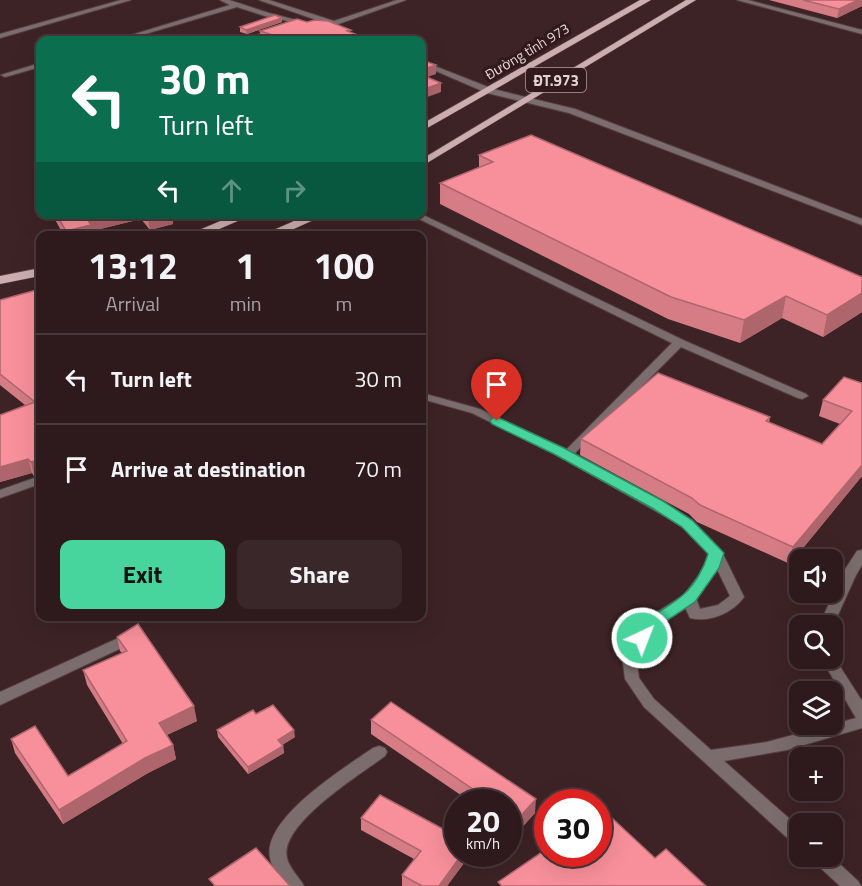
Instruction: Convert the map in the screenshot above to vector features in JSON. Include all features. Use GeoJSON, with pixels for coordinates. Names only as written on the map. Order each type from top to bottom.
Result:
{"type":"FeatureCollection","features":[{"type":"Feature","properties":{"kind":"main road","name":"Đường tỉnh 973"},"geometry":{"type":"LineString","coordinates":[[426,126],[490,91],[632,6],[647,0]]}},
{"type":"Feature","properties":{"kind":"main road","name":"ĐT.973"},"geometry":{"type":"LineString","coordinates":[[426,160],[692,0]]}},
{"type":"Feature","properties":{"kind":"main road"},"geometry":{"type":"LineString","coordinates":[[204,231],[236,219]]}},
{"type":"Feature","properties":{"kind":"main road"},"geometry":{"type":"LineString","coordinates":[[279,231],[309,219]]}},
{"type":"Feature","properties":{"kind":"main road"},"geometry":{"type":"LineString","coordinates":[[0,280],[36,273]]}},
{"type":"Feature","properties":{"kind":"street"},"geometry":{"type":"LineString","coordinates":[[0,36],[128,0]]}},
{"type":"Feature","properties":{"kind":"street"},"geometry":{"type":"LineString","coordinates":[[223,0],[298,22],[332,24],[403,0]]}},
{"type":"Feature","properties":{"kind":"street"},"geometry":{"type":"LineString","coordinates":[[261,0],[332,24],[340,29]]}},
{"type":"Feature","properties":{"kind":"street"},"geometry":{"type":"LineString","coordinates":[[379,0],[391,4]]}},
{"type":"Feature","properties":{"kind":"street"},"geometry":{"type":"LineString","coordinates":[[740,0],[862,32]]}},
{"type":"Feature","properties":{"kind":"street"},"geometry":{"type":"LineString","coordinates":[[132,36],[236,5]]}},
{"type":"Feature","properties":{"kind":"street"},"geometry":{"type":"LineString","coordinates":[[258,36],[298,22]]}},
{"type":"Feature","properties":{"kind":"street"},"geometry":{"type":"LineString","coordinates":[[5,75],[36,65]]}},
{"type":"Feature","properties":{"kind":"street"},"geometry":{"type":"LineString","coordinates":[[426,65],[490,91],[572,111],[862,222]]}},
{"type":"Feature","properties":{"kind":"street"},"geometry":{"type":"LineString","coordinates":[[423,219],[679,342],[802,396]]}},
{"type":"Feature","properties":{"kind":"street"},"geometry":{"type":"LineString","coordinates":[[570,452],[679,342]]}},
{"type":"Feature","properties":{"kind":"street"},"geometry":{"type":"LineString","coordinates":[[426,397],[476,411],[559,451],[687,523],[716,553],[733,583],[737,597],[730,606],[718,613],[695,614],[689,598]]}},
{"type":"Feature","properties":{"kind":"street"},"geometry":{"type":"LineString","coordinates":[[0,494],[36,481]]}},
{"type":"Feature","properties":{"kind":"street"},"geometry":{"type":"LineString","coordinates":[[716,553],[711,568],[689,598],[654,621],[629,655],[632,679],[649,703],[789,829]]}},
{"type":"Feature","properties":{"kind":"street"},"geometry":{"type":"LineString","coordinates":[[831,615],[849,574],[862,554]]}},
{"type":"Feature","properties":{"kind":"street"},"geometry":{"type":"LineString","coordinates":[[0,699],[125,640]]}},
{"type":"Feature","properties":{"kind":"street"},"geometry":{"type":"LineString","coordinates":[[835,669],[862,714]]}},
{"type":"Feature","properties":{"kind":"street"},"geometry":{"type":"LineString","coordinates":[[709,756],[734,755],[820,736],[862,722]]}},
{"type":"Feature","properties":{"kind":"street"},"geometry":{"type":"LineString","coordinates":[[295,886],[278,856],[280,838],[298,812],[379,752]]}},
{"type":"Feature","properties":{"kind":"street"},"geometry":{"type":"LineString","coordinates":[[831,867],[852,886]]}},
{"type":"Feature","properties":{"kind":"building"},"geometry":{"type":"Polygon","coordinates":[[[803,0],[858,0],[839,9],[803,0]]]}},
{"type":"Feature","properties":{"kind":"building"},"geometry":{"type":"Polygon","coordinates":[[[275,15],[282,18],[246,30],[240,27],[275,15]]]}},
{"type":"Feature","properties":{"kind":"building"},"geometry":{"type":"Polygon","coordinates":[[[297,19],[307,22],[328,21],[360,36],[276,36],[260,31],[297,19]]]}},
{"type":"Feature","properties":{"kind":"building"},"geometry":{"type":"Polygon","coordinates":[[[426,61],[436,65],[426,69],[426,61]]]}},
{"type":"Feature","properties":{"kind":"building"},"geometry":{"type":"Polygon","coordinates":[[[426,77],[441,83],[426,89],[426,77]]]}},
{"type":"Feature","properties":{"kind":"building"},"geometry":{"type":"Polygon","coordinates":[[[531,135],[862,277],[862,293],[827,315],[786,296],[744,320],[671,297],[440,183],[493,162],[479,155],[531,135]]]}},
{"type":"Feature","properties":{"kind":"building"},"geometry":{"type":"Polygon","coordinates":[[[59,219],[92,219],[88,220],[91,225],[66,231],[59,219]]]}},
{"type":"Feature","properties":{"kind":"building"},"geometry":{"type":"Polygon","coordinates":[[[36,290],[36,461],[31,462],[28,459],[0,467],[0,415],[35,402],[0,374],[0,300],[36,290]]]}},
{"type":"Feature","properties":{"kind":"building"},"geometry":{"type":"Polygon","coordinates":[[[658,373],[770,417],[766,421],[822,444],[852,411],[823,400],[844,377],[862,383],[862,465],[793,547],[700,505],[692,498],[581,439],[658,373]]]}},
{"type":"Feature","properties":{"kind":"building"},"geometry":{"type":"Polygon","coordinates":[[[138,624],[194,706],[159,723],[173,745],[145,758],[59,810],[11,739],[35,726],[68,776],[127,741],[83,670],[127,651],[117,637],[138,624]]]}},
{"type":"Feature","properties":{"kind":"building"},"geometry":{"type":"Polygon","coordinates":[[[391,702],[521,789],[473,789],[371,720],[391,702]]]}},
{"type":"Feature","properties":{"kind":"building"},"geometry":{"type":"Polygon","coordinates":[[[273,705],[294,730],[278,740],[283,746],[248,767],[217,730],[253,710],[256,714],[273,705]]]}},
{"type":"Feature","properties":{"kind":"building"},"geometry":{"type":"Polygon","coordinates":[[[522,790],[534,798],[534,801],[522,814],[522,790]]]}},
{"type":"Feature","properties":{"kind":"building"},"geometry":{"type":"Polygon","coordinates":[[[380,795],[444,829],[444,867],[453,867],[439,886],[422,886],[402,875],[421,851],[361,818],[380,795]]]}},
{"type":"Feature","properties":{"kind":"building"},"geometry":{"type":"Polygon","coordinates":[[[612,818],[655,858],[666,849],[706,886],[502,886],[498,882],[534,858],[534,867],[612,867],[612,818]]]}},
{"type":"Feature","properties":{"kind":"building"},"geometry":{"type":"Polygon","coordinates":[[[256,848],[290,886],[215,886],[209,879],[256,848]]]}},
{"type":"Feature","properties":{"kind":"route"},"geometry":{"type":"LineString","coordinates":[[497,421],[559,451],[687,523],[716,553],[711,568],[696,590],[689,598],[654,621],[642,638]]}}]}
